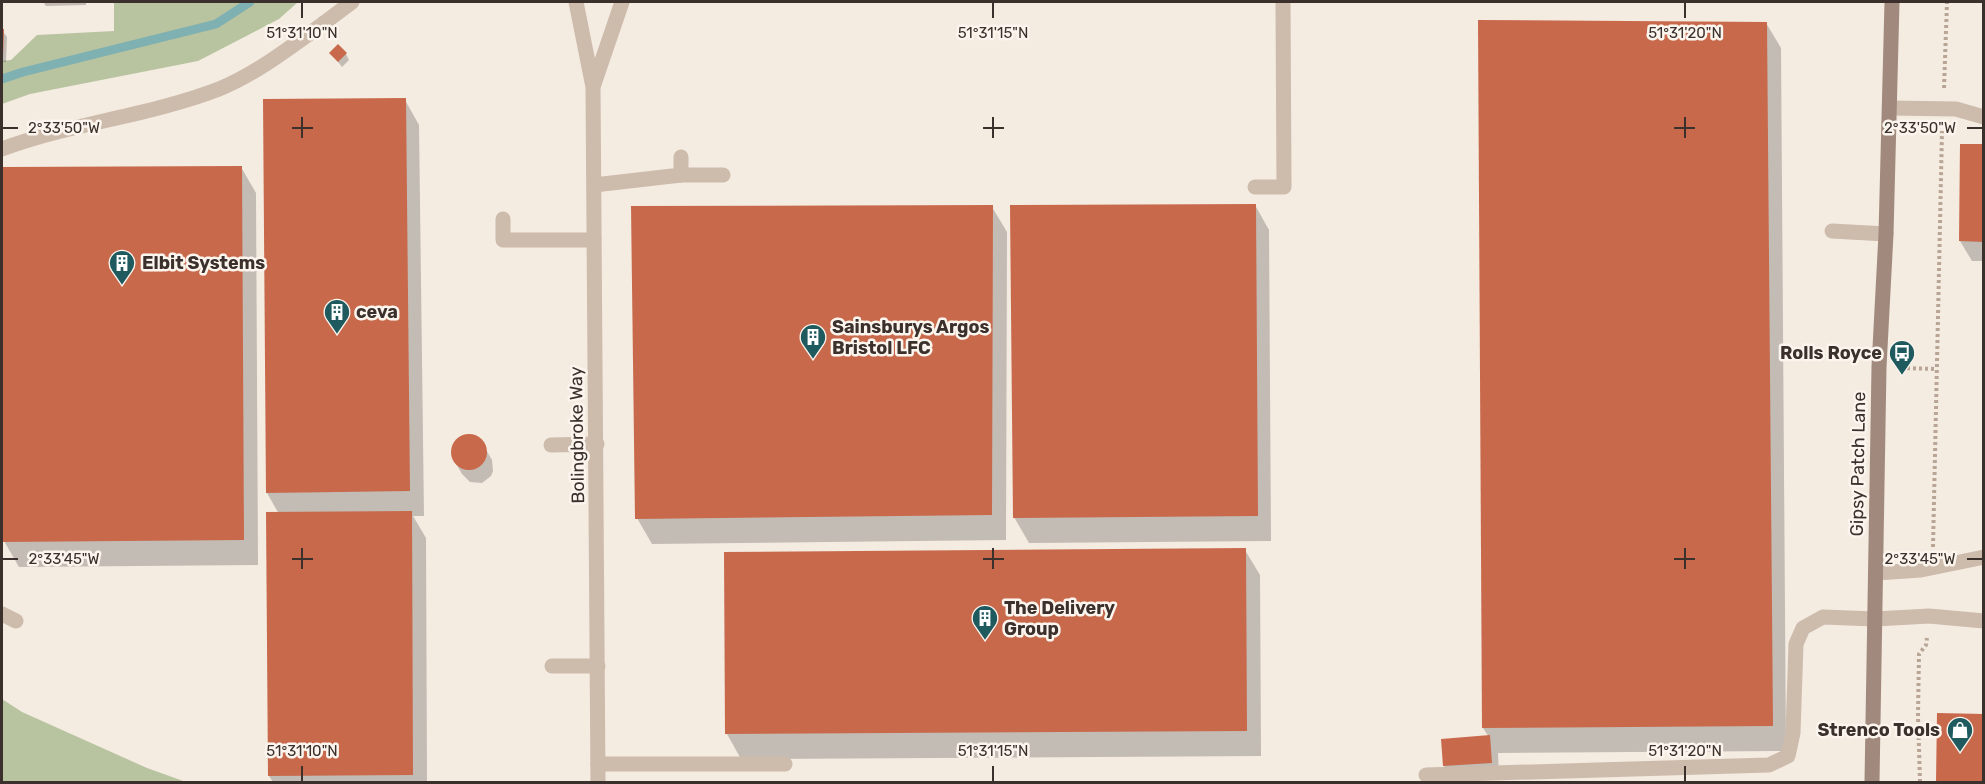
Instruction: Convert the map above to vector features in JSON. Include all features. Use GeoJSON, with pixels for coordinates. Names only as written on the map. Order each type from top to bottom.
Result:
{"type":"FeatureCollection","features":[{"type":"Feature","properties":{"kind":"main road","name":"Gipsy Patch Lane"},"geometry":{"type":"LineString","coordinates":[[1872,783],[1879,367],[1886,234],[1893,2]]}},
{"type":"Feature","properties":{"kind":"street"},"geometry":{"type":"LineString","coordinates":[[2,149],[98,121],[173,104],[220,88],[286,51],[352,2]]}},
{"type":"Feature","properties":{"kind":"street","name":"Bolingbroke Way"},"geometry":{"type":"LineString","coordinates":[[576,2],[593,87],[598,783]]}},
{"type":"Feature","properties":{"kind":"street","name":"Bolingbroke Way"},"geometry":{"type":"LineString","coordinates":[[593,87],[622,2]]}},
{"type":"Feature","properties":{"kind":"street"},"geometry":{"type":"LineString","coordinates":[[1255,187],[1284,187],[1284,2]]}},
{"type":"Feature","properties":{"kind":"street"},"geometry":{"type":"LineString","coordinates":[[1890,108],[1956,109],[1983,117]]}},
{"type":"Feature","properties":{"kind":"street"},"geometry":{"type":"LineString","coordinates":[[681,157],[681,175]]}},
{"type":"Feature","properties":{"kind":"street"},"geometry":{"type":"LineString","coordinates":[[594,185],[681,175],[723,175]]}},
{"type":"Feature","properties":{"kind":"street"},"geometry":{"type":"LineString","coordinates":[[503,219],[503,240],[594,240]]}},
{"type":"Feature","properties":{"kind":"street"},"geometry":{"type":"LineString","coordinates":[[1832,231],[1886,234]]}},
{"type":"Feature","properties":{"kind":"street"},"geometry":{"type":"LineString","coordinates":[[551,445],[597,444]]}},
{"type":"Feature","properties":{"kind":"street"},"geometry":{"type":"LineString","coordinates":[[1876,573],[1932,568],[1983,557]]}},
{"type":"Feature","properties":{"kind":"street"},"geometry":{"type":"LineString","coordinates":[[2,614],[16,621]]}},
{"type":"Feature","properties":{"kind":"street"},"geometry":{"type":"LineString","coordinates":[[1426,776],[1769,765],[1788,756],[1792,733],[1796,644],[1803,628],[1823,617],[1875,619],[1929,616],[1983,621]]}},
{"type":"Feature","properties":{"kind":"street"},"geometry":{"type":"LineString","coordinates":[[552,666],[598,666]]}},
{"type":"Feature","properties":{"kind":"street"},"geometry":{"type":"LineString","coordinates":[[598,764],[785,764]]}},
{"type":"Feature","properties":{"kind":"path"},"geometry":{"type":"LineString","coordinates":[[1932,568],[1947,2]]}},
{"type":"Feature","properties":{"kind":"path"},"geometry":{"type":"LineString","coordinates":[[1879,367],[1936,369]]}},
{"type":"Feature","properties":{"kind":"path"},"geometry":{"type":"LineString","coordinates":[[1920,783],[1919,654],[1926,645],[1929,616]]}},
{"type":"Feature","properties":{"kind":"green space"},"geometry":{"type":"Polygon","coordinates":[[[114,2],[298,2],[279,19],[198,61],[30,94],[2,104],[2,61],[11,60],[37,35],[114,31],[114,2]]]}},
{"type":"Feature","properties":{"kind":"green space"},"geometry":{"type":"Polygon","coordinates":[[[2,699],[22,712],[147,768],[186,782],[2,782],[2,699]]]}},
{"type":"Feature","properties":{"kind":"building"},"geometry":{"type":"Polygon","coordinates":[[[1478,20],[1767,22],[1773,726],[1482,728],[1478,20]]]}},
{"type":"Feature","properties":{"kind":"building"},"geometry":{"type":"Polygon","coordinates":[[[2,29],[4,29],[3,56],[2,56],[2,29]]]}},
{"type":"Feature","properties":{"kind":"building"},"geometry":{"type":"Polygon","coordinates":[[[338,44],[347,53],[338,62],[329,53],[338,44]]]}},
{"type":"Feature","properties":{"kind":"building","name":"ceva"},"geometry":{"type":"Polygon","coordinates":[[[406,98],[410,491],[266,493],[263,99],[406,98]]]}},
{"type":"Feature","properties":{"kind":"building"},"geometry":{"type":"Polygon","coordinates":[[[1960,144],[1984,144],[1984,242],[1959,241],[1960,144]]]}},
{"type":"Feature","properties":{"kind":"building","name":"Elbit Systems"},"geometry":{"type":"Polygon","coordinates":[[[242,166],[244,540],[2,542],[2,167],[242,166]]]}},
{"type":"Feature","properties":{"kind":"building"},"geometry":{"type":"Polygon","coordinates":[[[1256,204],[1258,516],[1013,518],[1010,205],[1256,204]]]}},
{"type":"Feature","properties":{"kind":"building","name":"Sainsburys Argos Bristol LFC"},"geometry":{"type":"Polygon","coordinates":[[[993,205],[992,515],[635,519],[631,206],[993,205]]]}},
{"type":"Feature","properties":{"kind":"building"},"geometry":{"type":"Polygon","coordinates":[[[469,434],[482,439],[487,452],[482,465],[469,470],[456,465],[451,452],[456,439],[469,434]]]}},
{"type":"Feature","properties":{"kind":"building"},"geometry":{"type":"Polygon","coordinates":[[[412,511],[413,775],[268,776],[266,512],[412,511]]]}},
{"type":"Feature","properties":{"kind":"building","name":"The Delivery Group"},"geometry":{"type":"Polygon","coordinates":[[[1246,548],[1247,731],[725,734],[724,552],[1246,548]]]}},
{"type":"Feature","properties":{"kind":"building","name":"Strenco Tools"},"geometry":{"type":"Polygon","coordinates":[[[1937,713],[1984,714],[1984,782],[1936,782],[1937,713]]]}},
{"type":"Feature","properties":{"kind":"building"},"geometry":{"type":"Polygon","coordinates":[[[1490,735],[1492,763],[1443,766],[1441,739],[1490,735]]]}},
{"type":"Feature","properties":{"kind":"waterway"},"geometry":{"type":"LineString","coordinates":[[2,79],[216,24],[250,2]]}},
{"type":"Feature","properties":{"kind":"place","name":"Elbit Systems"},"geometry":{"type":"Point","coordinates":[122,286]}},
{"type":"Feature","properties":{"kind":"place","name":"ceva"},"geometry":{"type":"Point","coordinates":[337,335]}},
{"type":"Feature","properties":{"kind":"place","name":"Sainsburys Argos Bristol LFC"},"geometry":{"type":"Point","coordinates":[813,360]}},
{"type":"Feature","properties":{"kind":"place","name":"Rolls Royce"},"geometry":{"type":"Point","coordinates":[1902,376]}},
{"type":"Feature","properties":{"kind":"place","name":"The Delivery Group"},"geometry":{"type":"Point","coordinates":[985,641]}},
{"type":"Feature","properties":{"kind":"place","name":"Strenco Tools"},"geometry":{"type":"Point","coordinates":[1960,753]}}]}
